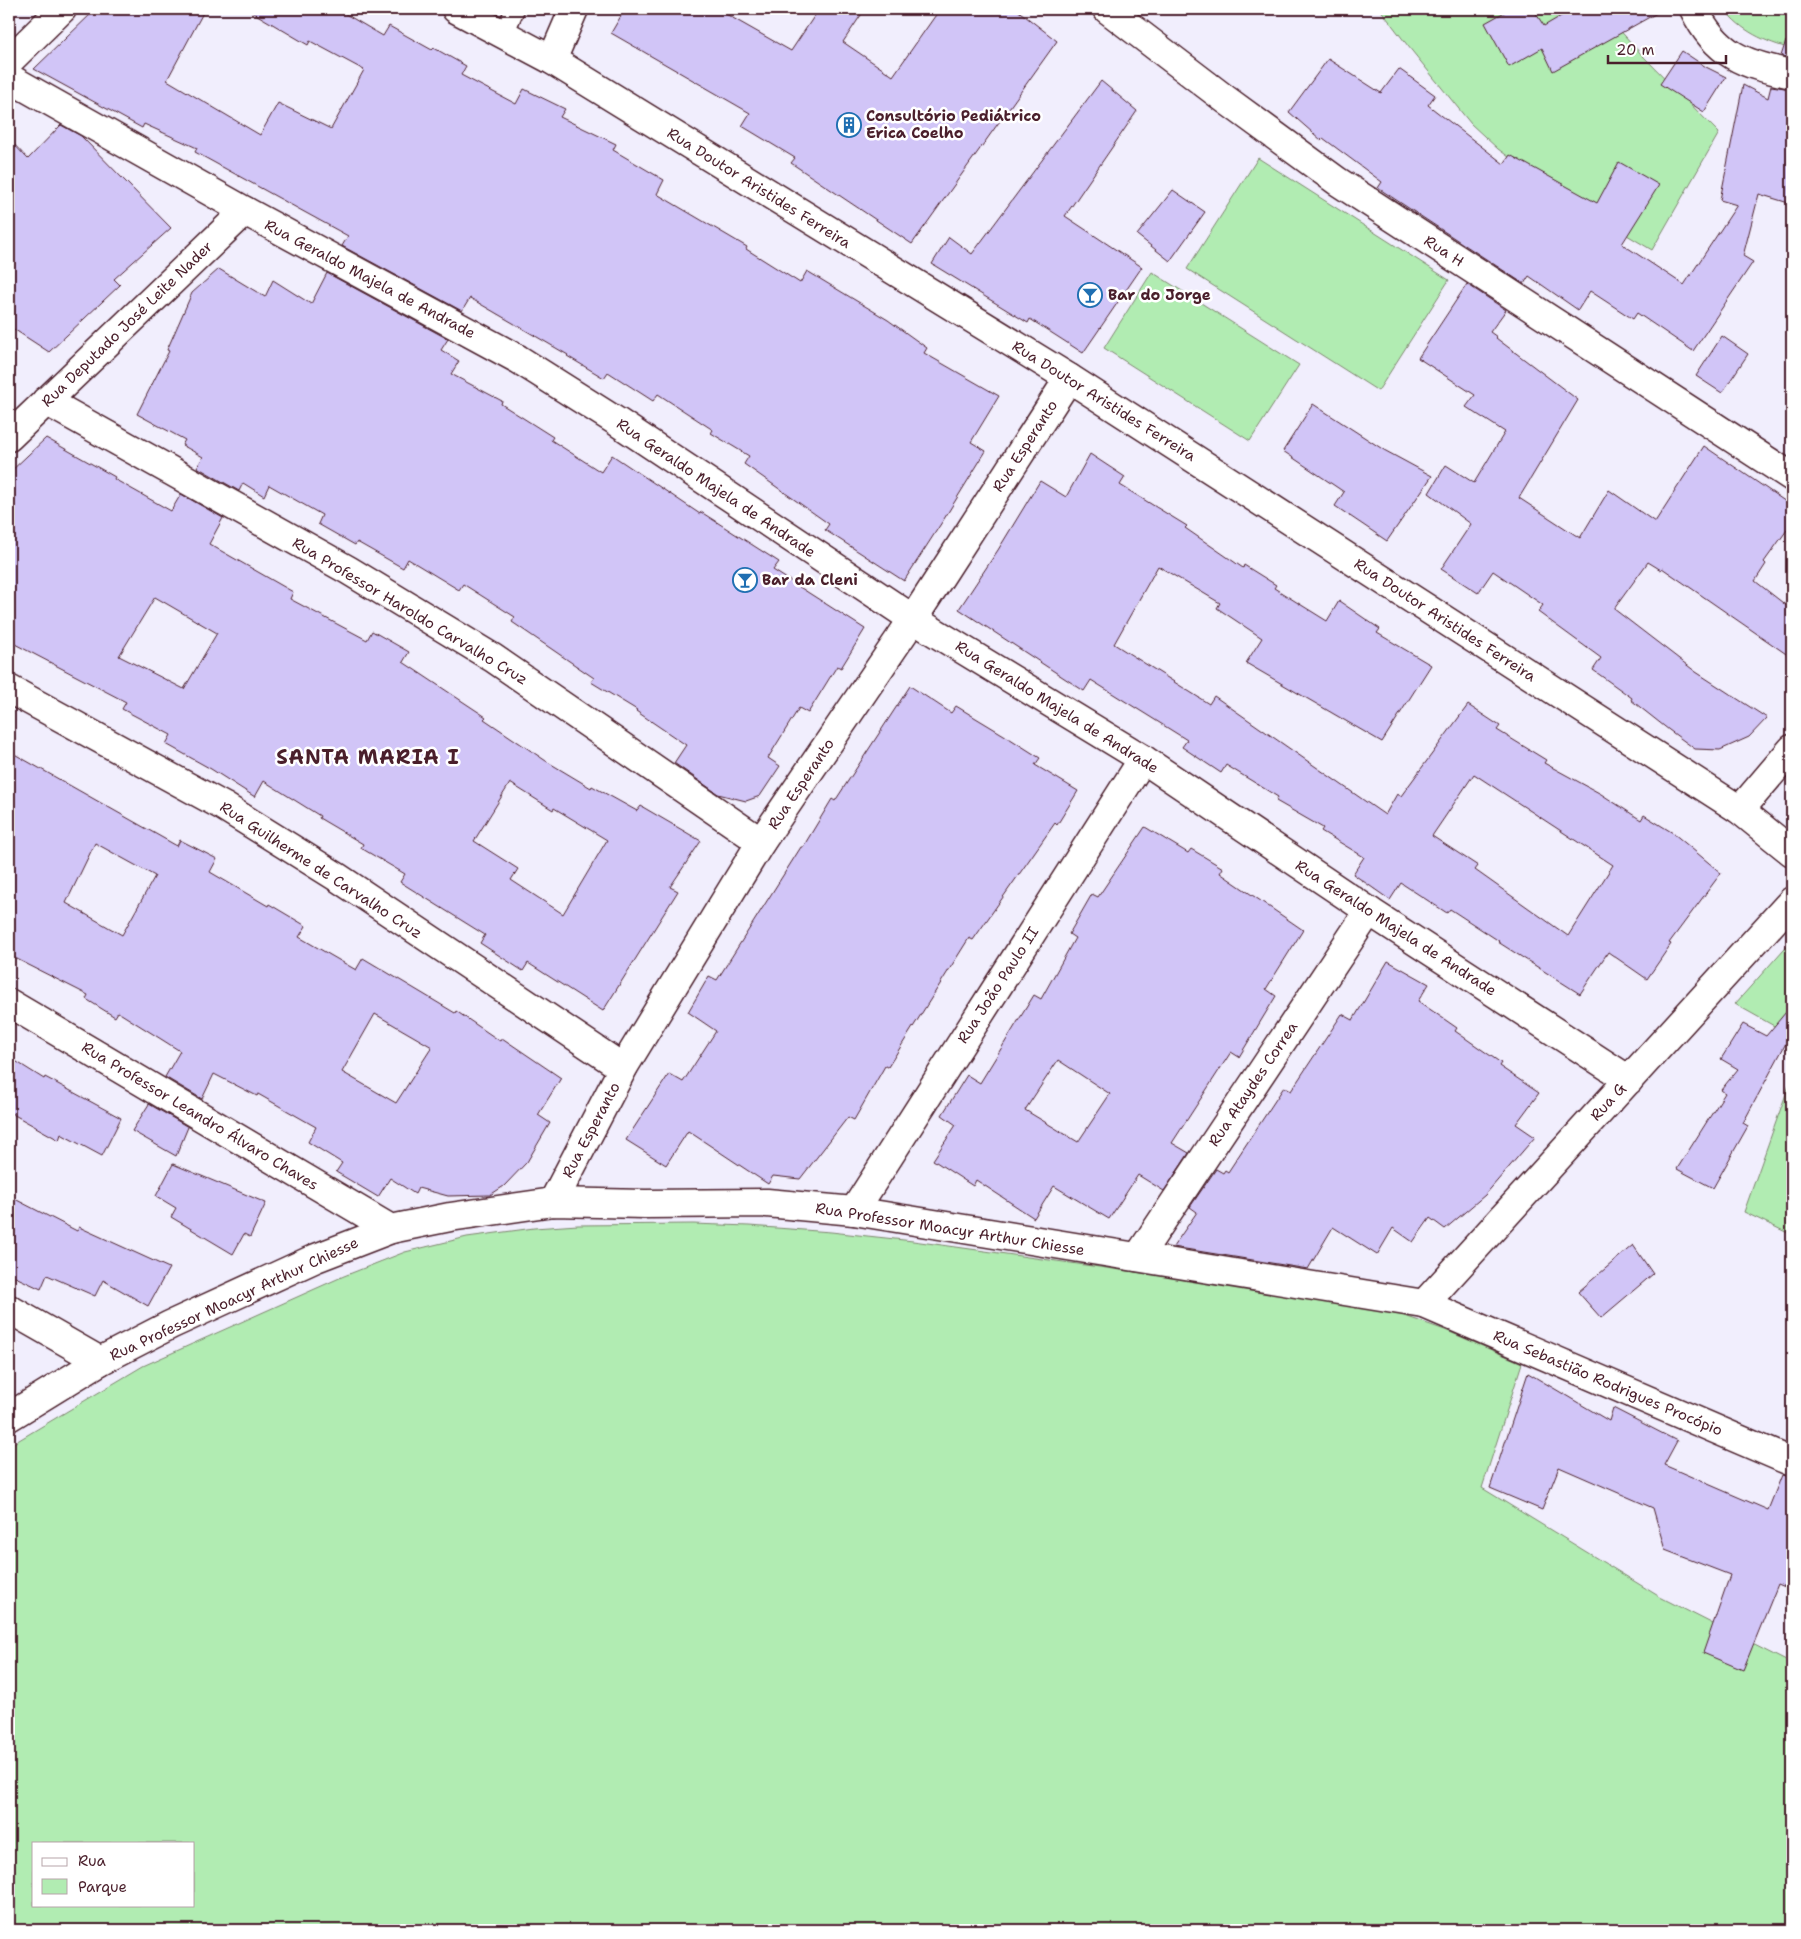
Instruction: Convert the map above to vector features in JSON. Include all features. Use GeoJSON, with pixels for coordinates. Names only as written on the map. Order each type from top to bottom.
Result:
{"type":"FeatureCollection","features":[{"type":"Feature","properties":{"kind":"street"},"geometry":{"type":"LineString","coordinates":[[9,60],[62,9]]}},
{"type":"Feature","properties":{"kind":"street","name":"Rua Doutor Aristides Ferreira"},"geometry":{"type":"LineString","coordinates":[[456,9],[552,60],[1069,378],[1740,810],[1792,852]]}},
{"type":"Feature","properties":{"kind":"street"},"geometry":{"type":"LineString","coordinates":[[552,60],[574,9]]}},
{"type":"Feature","properties":{"kind":"street","name":"Rua H"},"geometry":{"type":"LineString","coordinates":[[1107,9],[1337,181],[1792,477]]}},
{"type":"Feature","properties":{"kind":"street"},"geometry":{"type":"LineString","coordinates":[[1694,9],[1711,37],[1728,52],[1753,66],[1792,74]]}},
{"type":"Feature","properties":{"kind":"street","name":"Rua Geraldo Majela de Andrade"},"geometry":{"type":"LineString","coordinates":[[9,78],[245,212],[518,359],[616,421],[913,619],[1142,759],[1369,911],[1629,1080]]}},
{"type":"Feature","properties":{"kind":"street","name":"Rua Deputado José Leite Nader"},"geometry":{"type":"LineString","coordinates":[[9,437],[245,212]]}},
{"type":"Feature","properties":{"kind":"street","name":"Rua Esperanto"},"geometry":{"type":"LineString","coordinates":[[553,1202],[623,1068],[761,842],[913,619],[1069,378]]}},
{"type":"Feature","properties":{"kind":"street","name":"Rua Professor Haroldo Carvalho Cruz"},"geometry":{"type":"LineString","coordinates":[[46,401],[348,570],[494,658],[761,842]]}},
{"type":"Feature","properties":{"kind":"street","name":"Rua Guilherme de Carvalho Cruz"},"geometry":{"type":"LineString","coordinates":[[9,689],[231,811],[337,877],[623,1068]]}},
{"type":"Feature","properties":{"kind":"street"},"geometry":{"type":"LineString","coordinates":[[1740,810],[1792,750]]}},
{"type":"Feature","properties":{"kind":"street","name":"Rua João Paulo II"},"geometry":{"type":"LineString","coordinates":[[854,1211],[1142,759]]}},
{"type":"Feature","properties":{"kind":"street","name":"Rua G"},"geometry":{"type":"LineString","coordinates":[[1424,1304],[1792,901]]}},
{"type":"Feature","properties":{"kind":"street","name":"Rua Ataydes Correa"},"geometry":{"type":"LineString","coordinates":[[1138,1257],[1369,911]]}},
{"type":"Feature","properties":{"kind":"street","name":"Rua Professor Leandro Álvaro Chaves"},"geometry":{"type":"LineString","coordinates":[[9,1003],[391,1229]]}},
{"type":"Feature","properties":{"kind":"street","name":"Rua Professor Moacyr Arthur Chiesse"},"geometry":{"type":"LineString","coordinates":[[9,1417],[100,1361],[316,1258],[391,1229],[450,1217],[553,1202],[767,1204],[854,1211],[1424,1304]]}},
{"type":"Feature","properties":{"kind":"street","name":"Rua Sebastião Rodrigues Procópio"},"geometry":{"type":"LineString","coordinates":[[1424,1304],[1792,1462]]}},
{"type":"Feature","properties":{"kind":"street"},"geometry":{"type":"LineString","coordinates":[[9,1309],[100,1361]]}},
{"type":"Feature","properties":{"kind":"lane"},"geometry":{"type":"LineString","coordinates":[[504,34],[515,9]]}},
{"type":"Feature","properties":{"kind":"green space"},"geometry":{"type":"Polygon","coordinates":[[[1380,9],[1601,9],[1641,54],[1719,133],[1652,250],[1565,198],[1498,149],[1471,124],[1380,9]]]}},
{"type":"Feature","properties":{"kind":"green space"},"geometry":{"type":"Polygon","coordinates":[[[1724,9],[1792,9],[1792,49],[1754,35],[1738,24],[1724,9]]]}},
{"type":"Feature","properties":{"kind":"green space"},"geometry":{"type":"Polygon","coordinates":[[[1258,158],[1449,280],[1378,391],[1187,269],[1258,158]]]}},
{"type":"Feature","properties":{"kind":"green space"},"geometry":{"type":"Polygon","coordinates":[[[1152,272],[1299,365],[1250,441],[1104,348],[1152,272]]]}},
{"type":"Feature","properties":{"kind":"green space"},"geometry":{"type":"Polygon","coordinates":[[[1792,940],[1792,1036],[1735,1004],[1792,940]]]}},
{"type":"Feature","properties":{"kind":"green space"},"geometry":{"type":"Polygon","coordinates":[[[1792,1077],[1792,1235],[1744,1212],[1792,1077]]]}},
{"type":"Feature","properties":{"kind":"green space"},"geometry":{"type":"Polygon","coordinates":[[[693,1224],[831,1232],[913,1241],[1221,1284],[1402,1315],[1445,1330],[1522,1363],[1482,1488],[1660,1597],[1792,1664],[1792,1930],[9,1930],[9,1446],[143,1366],[344,1276],[405,1252],[467,1237],[534,1228],[578,1225],[693,1224]]]}},
{"type":"Feature","properties":{"kind":"building"},"geometry":{"type":"Polygon","coordinates":[[[96,9],[205,9],[167,80],[260,135],[278,103],[331,129],[364,70],[310,41],[308,45],[247,9],[337,9],[383,36],[389,26],[432,50],[434,48],[466,66],[461,75],[516,104],[524,89],[565,109],[560,117],[616,144],[613,150],[664,180],[657,194],[747,247],[746,249],[800,283],[807,271],[888,320],[927,348],[924,353],[999,396],[971,442],[986,451],[904,581],[825,530],[829,524],[744,464],[749,456],[711,433],[713,430],[658,394],[653,401],[608,372],[604,378],[470,298],[462,311],[342,246],[348,236],[195,152],[197,148],[144,124],[142,128],[34,69],[96,9]]]}},
{"type":"Feature","properties":{"kind":"building"},"geometry":{"type":"Polygon","coordinates":[[[625,9],[717,9],[791,51],[819,9],[865,9],[843,42],[893,76],[940,9],[1016,9],[1057,41],[912,244],[791,163],[795,158],[742,126],[750,113],[611,33],[625,9]]]}},
{"type":"Feature","properties":{"kind":"building"},"geometry":{"type":"Polygon","coordinates":[[[1510,9],[1533,9],[1544,26],[1573,9],[1664,9],[1553,71],[1542,48],[1509,67],[1485,23],[1510,9]]]}},
{"type":"Feature","properties":{"kind":"building"},"geometry":{"type":"Polygon","coordinates":[[[1786,41],[1792,42],[1792,58],[1781,56],[1786,41]]]}},
{"type":"Feature","properties":{"kind":"building"},"geometry":{"type":"Polygon","coordinates":[[[1682,51],[1706,67],[1726,77],[1704,112],[1660,84],[1682,51]]]}},
{"type":"Feature","properties":{"kind":"building"},"geometry":{"type":"Polygon","coordinates":[[[1328,59],[1381,93],[1399,69],[1435,95],[1428,105],[1504,164],[1510,155],[1597,203],[1619,162],[1659,185],[1622,244],[1684,285],[1737,205],[1720,200],[1743,85],[1768,98],[1771,86],[1792,89],[1792,204],[1759,194],[1743,256],[1753,262],[1693,351],[1637,313],[1633,319],[1590,291],[1578,310],[1529,276],[1524,284],[1378,188],[1382,182],[1323,138],[1321,140],[1289,112],[1328,59]]]}},
{"type":"Feature","properties":{"kind":"building"},"geometry":{"type":"Polygon","coordinates":[[[1101,81],[1137,111],[1065,216],[1142,267],[1083,353],[1030,319],[1028,323],[932,264],[949,237],[972,254],[1101,81]]]}},
{"type":"Feature","properties":{"kind":"building"},"geometry":{"type":"Polygon","coordinates":[[[61,125],[81,136],[171,228],[114,279],[120,285],[49,352],[9,326],[9,139],[28,159],[61,125]]]}},
{"type":"Feature","properties":{"kind":"building"},"geometry":{"type":"Polygon","coordinates":[[[1173,190],[1205,212],[1170,261],[1137,235],[1173,190]]]}},
{"type":"Feature","properties":{"kind":"building"},"geometry":{"type":"Polygon","coordinates":[[[219,269],[265,297],[273,280],[311,304],[327,273],[448,339],[441,350],[459,361],[451,374],[502,401],[501,404],[553,437],[551,440],[601,472],[612,455],[700,514],[701,512],[779,562],[773,570],[865,629],[841,668],[837,666],[808,713],[799,708],[768,758],[780,766],[760,796],[746,801],[718,794],[674,763],[686,745],[637,710],[591,682],[594,678],[512,622],[515,617],[463,584],[459,590],[408,559],[403,568],[357,542],[355,545],[318,524],[322,515],[269,485],[264,496],[243,483],[239,491],[197,467],[203,457],[182,445],[185,440],[137,414],[169,351],[167,350],[192,293],[219,269]]]}},
{"type":"Feature","properties":{"kind":"building"},"geometry":{"type":"Polygon","coordinates":[[[1467,284],[1506,310],[1490,332],[1578,400],[1519,498],[1580,538],[1609,490],[1655,522],[1704,446],[1792,506],[1792,523],[1764,562],[1766,564],[1755,581],[1792,610],[1792,658],[1662,568],[1661,570],[1648,562],[1614,609],[1696,672],[1767,718],[1749,737],[1720,750],[1695,749],[1631,700],[1632,698],[1593,670],[1601,658],[1538,612],[1543,605],[1493,571],[1478,593],[1441,569],[1471,524],[1429,493],[1446,465],[1474,483],[1505,432],[1466,407],[1475,395],[1418,358],[1467,284]]]}},
{"type":"Feature","properties":{"kind":"building"},"geometry":{"type":"Polygon","coordinates":[[[1722,336],[1748,354],[1722,393],[1696,376],[1722,336]]]}},
{"type":"Feature","properties":{"kind":"building"},"geometry":{"type":"Polygon","coordinates":[[[1313,404],[1384,450],[1432,476],[1387,541],[1335,506],[1344,492],[1283,451],[1313,404]]]}},
{"type":"Feature","properties":{"kind":"building"},"geometry":{"type":"Polygon","coordinates":[[[46,438],[171,511],[181,494],[223,518],[209,544],[293,592],[290,599],[367,640],[372,631],[409,652],[403,662],[486,717],[484,719],[546,761],[591,788],[592,786],[637,811],[641,806],[701,841],[670,887],[678,891],[603,1011],[528,963],[523,971],[480,943],[485,935],[400,882],[405,874],[361,848],[363,844],[319,818],[320,816],[264,781],[255,797],[211,769],[166,744],[171,735],[122,709],[126,702],[9,641],[9,473],[46,438]],[[155,597],[119,656],[184,689],[217,633],[155,597]],[[510,783],[474,841],[518,869],[511,880],[563,914],[607,840],[510,783]]]}},
{"type":"Feature","properties":{"kind":"building"},"geometry":{"type":"Polygon","coordinates":[[[1090,454],[1125,477],[1120,485],[1187,526],[1185,528],[1243,568],[1244,565],[1276,585],[1274,588],[1327,621],[1339,601],[1380,629],[1377,633],[1431,665],[1382,742],[1246,663],[1262,638],[1217,608],[1220,603],[1158,566],[1114,644],[1209,704],[1214,696],[1385,815],[1397,794],[1401,796],[1468,705],[1500,726],[1497,730],[1546,760],[1544,763],[1601,794],[1641,820],[1644,815],[1673,833],[1721,873],[1669,943],[1671,944],[1647,979],[1608,952],[1580,994],[1450,909],[1447,913],[1401,883],[1390,900],[1353,874],[1364,857],[1321,831],[1323,828],[1276,801],[1278,797],[1226,765],[1221,773],[1182,747],[1187,740],[1091,680],[1084,691],[959,609],[1040,481],[1066,497],[1090,454]],[[1474,774],[1432,836],[1478,866],[1475,870],[1568,936],[1613,865],[1474,774]]]}},
{"type":"Feature","properties":{"kind":"building"},"geometry":{"type":"Polygon","coordinates":[[[910,686],[951,713],[956,706],[1004,735],[1040,758],[1035,765],[1078,791],[1057,825],[1055,823],[973,940],[969,938],[888,1067],[885,1066],[854,1120],[848,1117],[800,1179],[773,1176],[768,1184],[688,1131],[666,1165],[626,1140],[669,1074],[683,1082],[716,1031],[688,1012],[709,976],[717,980],[832,799],[835,801],[910,686]]]}},
{"type":"Feature","properties":{"kind":"building"},"geometry":{"type":"Polygon","coordinates":[[[9,751],[177,846],[180,840],[217,859],[210,872],[306,926],[299,937],[356,970],[363,958],[455,1013],[456,1011],[500,1041],[502,1038],[561,1078],[538,1115],[550,1123],[527,1162],[504,1186],[490,1195],[448,1196],[418,1188],[415,1194],[390,1178],[378,1197],[336,1172],[342,1163],[308,1142],[316,1127],[258,1094],[257,1096],[214,1074],[202,1099],[165,1077],[180,1051],[118,1012],[115,1017],[86,999],[88,995],[9,955],[9,751]],[[95,843],[66,903],[122,935],[155,876],[95,843]],[[375,1014],[342,1072],[396,1103],[432,1047],[375,1014]]]}},
{"type":"Feature","properties":{"kind":"building"},"geometry":{"type":"Polygon","coordinates":[[[1145,827],[1188,853],[1191,849],[1223,868],[1220,873],[1303,930],[1266,989],[1276,996],[1239,1057],[1231,1052],[1172,1143],[1189,1153],[1164,1191],[1138,1175],[1109,1219],[1054,1186],[1034,1218],[976,1180],[973,1186],[933,1160],[956,1125],[942,1115],[967,1075],[980,1083],[1034,995],[1041,999],[1075,938],[1069,934],[1092,894],[1098,897],[1145,827]],[[1058,1060],[1025,1110],[1078,1142],[1110,1094],[1058,1060]]]}},
{"type":"Feature","properties":{"kind":"building"},"geometry":{"type":"Polygon","coordinates":[[[1388,961],[1429,984],[1418,1001],[1457,1028],[1455,1031],[1501,1063],[1499,1066],[1539,1093],[1516,1124],[1535,1137],[1485,1195],[1445,1229],[1430,1218],[1413,1242],[1393,1228],[1377,1255],[1333,1227],[1308,1269],[1173,1247],[1197,1212],[1190,1207],[1216,1169],[1223,1173],[1225,1170],[1228,1172],[1284,1087],[1291,1091],[1342,1014],[1353,1020],[1388,961]]]}},
{"type":"Feature","properties":{"kind":"building"},"geometry":{"type":"Polygon","coordinates":[[[1786,1012],[1792,1016],[1792,1032],[1743,1123],[1748,1126],[1713,1188],[1677,1169],[1725,1093],[1721,1090],[1738,1069],[1721,1059],[1743,1024],[1766,1036],[1786,1012]]]}},
{"type":"Feature","properties":{"kind":"building"},"geometry":{"type":"Polygon","coordinates":[[[9,1057],[44,1079],[45,1077],[121,1118],[102,1156],[61,1134],[59,1140],[9,1112],[9,1057]]]}},
{"type":"Feature","properties":{"kind":"building"},"geometry":{"type":"Polygon","coordinates":[[[149,1104],[188,1127],[176,1156],[132,1131],[149,1104]]]}},
{"type":"Feature","properties":{"kind":"building"},"geometry":{"type":"Polygon","coordinates":[[[173,1164],[266,1203],[250,1237],[244,1234],[233,1254],[171,1217],[176,1208],[156,1196],[173,1164]]]}},
{"type":"Feature","properties":{"kind":"building"},"geometry":{"type":"Polygon","coordinates":[[[9,1196],[77,1231],[79,1227],[169,1268],[148,1306],[103,1280],[95,1296],[47,1275],[41,1289],[9,1274],[9,1196]]]}},
{"type":"Feature","properties":{"kind":"building"},"geometry":{"type":"Polygon","coordinates":[[[1633,1245],[1653,1274],[1601,1318],[1578,1292],[1633,1245]]]}},
{"type":"Feature","properties":{"kind":"building"},"geometry":{"type":"Polygon","coordinates":[[[1528,1373],[1609,1421],[1613,1408],[1677,1441],[1664,1465],[1768,1510],[1782,1475],[1792,1477],[1792,1590],[1778,1584],[1743,1670],[1703,1653],[1730,1575],[1665,1550],[1653,1508],[1559,1467],[1542,1510],[1490,1488],[1528,1373]]]}},
{"type":"Feature","properties":{"kind":"place","name":"Consultório Pediátrico Erica Coelho"},"geometry":{"type":"Point","coordinates":[849,125]}},
{"type":"Feature","properties":{"kind":"place","name":"Bar do Jorge"},"geometry":{"type":"Point","coordinates":[1090,295]}},
{"type":"Feature","properties":{"kind":"place","name":"Bar da Cleni"},"geometry":{"type":"Point","coordinates":[745,580]}},
{"type":"Feature","properties":{"kind":"district","name":"SANTA MARIA I"},"geometry":{"type":"Point","coordinates":[368,757]}}]}
